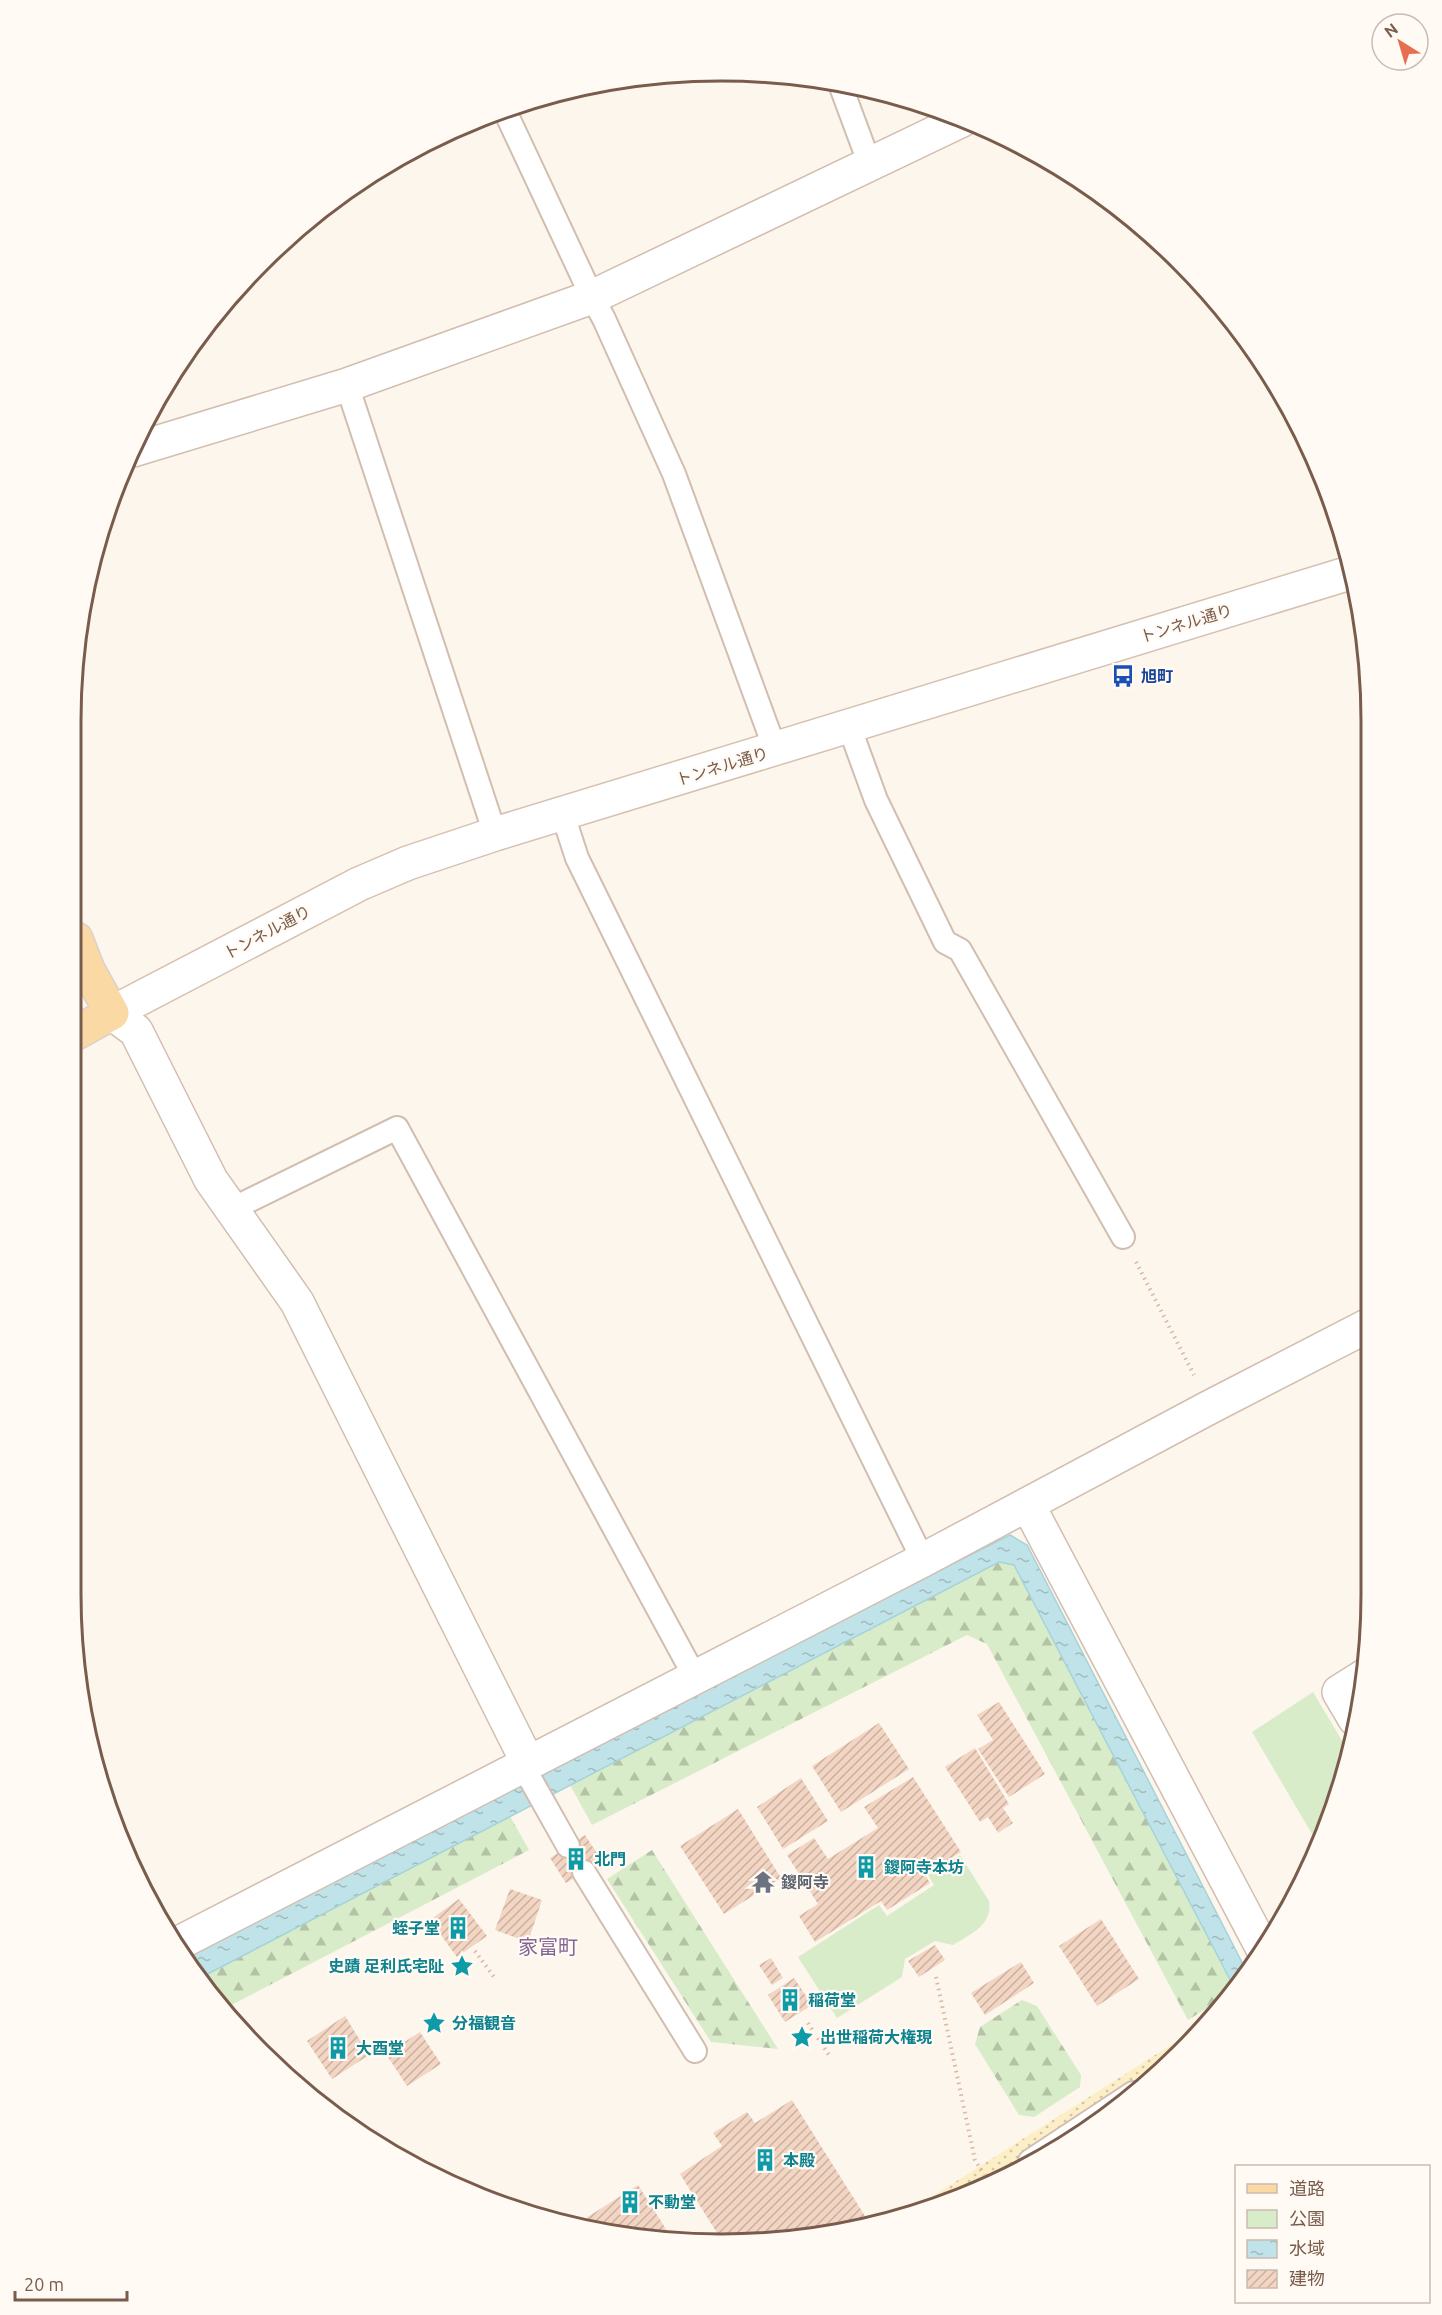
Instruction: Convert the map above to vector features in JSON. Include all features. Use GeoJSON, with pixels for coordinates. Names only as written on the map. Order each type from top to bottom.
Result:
{"type":"FeatureCollection","features":[{"type":"Feature","properties":{"kind":"main road"},"geometry":{"type":"LineString","coordinates":[[81,952],[88,970],[112,1013],[81,1030]]}},
{"type":"Feature","properties":{"kind":"street"},"geometry":{"type":"LineString","coordinates":[[143,447],[347,385],[592,297],[952,125]]}},
{"type":"Feature","properties":{"kind":"street","name":"トンネル通り"},"geometry":{"type":"LineString","coordinates":[[112,1013],[359,884],[408,863],[495,834],[1344,575]]}},
{"type":"Feature","properties":{"kind":"street"},"geometry":{"type":"LineString","coordinates":[[112,1013],[136,1031],[211,1180],[297,1302],[527,1768]]}},
{"type":"Feature","properties":{"kind":"street"},"geometry":{"type":"LineString","coordinates":[[183,1941],[527,1768],[695,1677],[923,1560],[1361,1329]]}},
{"type":"Feature","properties":{"kind":"street"},"geometry":{"type":"LineString","coordinates":[[1028,1505],[1259,1941]]}},
{"type":"Feature","properties":{"kind":"street"},"geometry":{"type":"LineString","coordinates":[[1350,1711],[1339,1692],[1355,1682]]}},
{"type":"Feature","properties":{"kind":"lane"},"geometry":{"type":"LineString","coordinates":[[843,93],[870,165]]}},
{"type":"Feature","properties":{"kind":"lane"},"geometry":{"type":"LineString","coordinates":[[508,118],[604,319],[674,474],[776,749]]}},
{"type":"Feature","properties":{"kind":"lane"},"geometry":{"type":"LineString","coordinates":[[347,385],[495,834]]}},
{"type":"Feature","properties":{"kind":"lane"},"geometry":{"type":"LineString","coordinates":[[849,726],[876,800],[945,942],[960,950],[1123,1237]]}},
{"type":"Feature","properties":{"kind":"lane"},"geometry":{"type":"LineString","coordinates":[[563,815],[577,858],[923,1560]]}},
{"type":"Feature","properties":{"kind":"lane"},"geometry":{"type":"LineString","coordinates":[[231,1209],[397,1128],[695,1677]]}},
{"type":"Feature","properties":{"kind":"lane"},"geometry":{"type":"LineString","coordinates":[[527,1768],[568,1846]]}},
{"type":"Feature","properties":{"kind":"lane"},"geometry":{"type":"LineString","coordinates":[[584,1872],[695,2050]]}},
{"type":"Feature","properties":{"kind":"path"},"geometry":{"type":"LineString","coordinates":[[1123,1237],[1210,1407]]}},
{"type":"Feature","properties":{"kind":"path"},"geometry":{"type":"LineString","coordinates":[[475,1951],[494,1977]]}},
{"type":"Feature","properties":{"kind":"path"},"geometry":{"type":"LineString","coordinates":[[936,1977],[975,2160],[984,2175]]}},
{"type":"Feature","properties":{"kind":"path"},"geometry":{"type":"LineString","coordinates":[[808,2023],[831,2058]]}},
{"type":"Feature","properties":{"kind":"green space"},"geometry":{"type":"Polygon","coordinates":[[[999,1562],[1014,1565],[1231,1981],[1210,2006],[1188,2020],[987,1644],[967,1635],[592,1825],[570,1785],[999,1562]]]}},
{"type":"Feature","properties":{"kind":"green space"},"geometry":{"type":"Polygon","coordinates":[[[1313,1692],[1343,1743],[1327,1800],[1314,1832],[1312,1834],[1252,1732],[1313,1692]]]}},
{"type":"Feature","properties":{"kind":"green space"},"geometry":{"type":"Polygon","coordinates":[[[510,1816],[529,1850],[231,2005],[206,1975],[510,1816]]]}},
{"type":"Feature","properties":{"kind":"green space"},"geometry":{"type":"Polygon","coordinates":[[[652,1850],[778,2049],[711,2042],[607,1879],[652,1850]]]}},
{"type":"Feature","properties":{"kind":"green space"},"geometry":{"type":"Polygon","coordinates":[[[960,1855],[989,1901],[988,1916],[984,1923],[953,1945],[935,1941],[905,1959],[902,1977],[837,2018],[798,1957],[879,1905],[887,1916],[934,1885],[928,1875],[960,1855]]]}},
{"type":"Feature","properties":{"kind":"green space"},"geometry":{"type":"Polygon","coordinates":[[[1022,2000],[1037,2006],[1081,2075],[1080,2087],[1034,2117],[1019,2115],[975,2044],[980,2027],[1022,2000]]]}},
{"type":"Feature","properties":{"kind":"sand"},"geometry":{"type":"Polygon","coordinates":[[[1182,2038],[1111,2102],[1077,2126],[1004,2168],[927,2200],[1182,2038]]]}},
{"type":"Feature","properties":{"kind":"water"},"geometry":{"type":"Polygon","coordinates":[[[1010,1535],[1027,1545],[1243,1964],[1231,1981],[1014,1565],[999,1562],[206,1975],[191,1953],[468,1806],[1010,1535]]]}},
{"type":"Feature","properties":{"kind":"building"},"geometry":{"type":"Polygon","coordinates":[[[999,1702],[1045,1774],[1009,1797],[978,1749],[993,1740],[977,1715],[999,1702]]]}},
{"type":"Feature","properties":{"kind":"building"},"geometry":{"type":"Polygon","coordinates":[[[879,1723],[909,1769],[841,1812],[812,1766],[879,1723]]]}},
{"type":"Feature","properties":{"kind":"building"},"geometry":{"type":"Polygon","coordinates":[[[975,1748],[1009,1804],[1003,1808],[1013,1823],[998,1833],[988,1817],[980,1822],[945,1767],[975,1748]]]}},
{"type":"Feature","properties":{"kind":"building","name":"鑁阿寺本坊"},"geometry":{"type":"Polygon","coordinates":[[[913,1777],[961,1852],[925,1875],[930,1883],[887,1910],[881,1901],[815,1942],[799,1916],[818,1904],[787,1855],[814,1838],[828,1859],[878,1828],[864,1807],[913,1777]]]}},
{"type":"Feature","properties":{"kind":"building"},"geometry":{"type":"Polygon","coordinates":[[[801,1778],[828,1821],[783,1849],[757,1807],[801,1778]]]}},
{"type":"Feature","properties":{"kind":"building"},"geometry":{"type":"Polygon","coordinates":[[[738,1809],[781,1878],[724,1914],[680,1846],[738,1809]]]}},
{"type":"Feature","properties":{"kind":"building","name":"北門"},"geometry":{"type":"Polygon","coordinates":[[[585,1835],[602,1861],[566,1883],[550,1858],[585,1835]]]}},
{"type":"Feature","properties":{"kind":"building"},"geometry":{"type":"Polygon","coordinates":[[[510,1889],[542,1900],[528,1942],[495,1930],[510,1889]]]}},
{"type":"Feature","properties":{"kind":"building","name":"蛭子堂"},"geometry":{"type":"Polygon","coordinates":[[[459,1899],[487,1936],[457,1957],[430,1920],[459,1899]]]}},
{"type":"Feature","properties":{"kind":"building"},"geometry":{"type":"Polygon","coordinates":[[[1101,1919],[1139,1979],[1097,2006],[1059,1946],[1101,1919]]]}},
{"type":"Feature","properties":{"kind":"building"},"geometry":{"type":"Polygon","coordinates":[[[935,1945],[945,1960],[919,1977],[908,1961],[935,1945]]]}},
{"type":"Feature","properties":{"kind":"building"},"geometry":{"type":"Polygon","coordinates":[[[771,1958],[783,1978],[772,1985],[759,1965],[771,1958]]]}},
{"type":"Feature","properties":{"kind":"building"},"geometry":{"type":"Polygon","coordinates":[[[1021,1962],[1034,1983],[985,2015],[971,1993],[1021,1962]]]}},
{"type":"Feature","properties":{"kind":"building","name":"稲荷堂"},"geometry":{"type":"Polygon","coordinates":[[[794,1978],[812,2005],[785,2022],[768,1995],[794,1978]]]}},
{"type":"Feature","properties":{"kind":"building","name":"大酉堂"},"geometry":{"type":"Polygon","coordinates":[[[345,2016],[369,2055],[332,2079],[307,2041],[345,2016]]]}},
{"type":"Feature","properties":{"kind":"building"},"geometry":{"type":"Polygon","coordinates":[[[420,2032],[441,2064],[407,2086],[386,2054],[420,2032]]]}},
{"type":"Feature","properties":{"kind":"building","name":"本殿"},"geometry":{"type":"Polygon","coordinates":[[[792,2100],[865,2216],[846,2222],[805,2229],[718,2234],[680,2174],[722,2146],[713,2133],[747,2112],[755,2123],[792,2100]]]}},
{"type":"Feature","properties":{"kind":"building","name":"不動堂"},"geometry":{"type":"Polygon","coordinates":[[[638,2185],[668,2232],[637,2229],[596,2222],[586,2218],[638,2185]]]}},
{"type":"Feature","properties":{"kind":"place","name":"旭町"},"geometry":{"type":"Point","coordinates":[1123,676]}},
{"type":"Feature","properties":{"kind":"place","name":"北門"},"geometry":{"type":"Point","coordinates":[576,1859]}},
{"type":"Feature","properties":{"kind":"place","name":"鑁阿寺本坊"},"geometry":{"type":"Point","coordinates":[866,1867]}},
{"type":"Feature","properties":{"kind":"place","name":"鑁阿寺"},"geometry":{"type":"Point","coordinates":[763,1882]}},
{"type":"Feature","properties":{"kind":"place","name":"蛭子堂"},"geometry":{"type":"Point","coordinates":[458,1928]}},
{"type":"Feature","properties":{"kind":"place","name":"史蹟 足利氏宅阯"},"geometry":{"type":"Point","coordinates":[462,1966]}},
{"type":"Feature","properties":{"kind":"place","name":"稲荷堂"},"geometry":{"type":"Point","coordinates":[790,2000]}},
{"type":"Feature","properties":{"kind":"place","name":"分福観音"},"geometry":{"type":"Point","coordinates":[434,2023]}},
{"type":"Feature","properties":{"kind":"place","name":"出世稲荷大権現"},"geometry":{"type":"Point","coordinates":[802,2037]}},
{"type":"Feature","properties":{"kind":"place","name":"大酉堂"},"geometry":{"type":"Point","coordinates":[338,2048]}},
{"type":"Feature","properties":{"kind":"place","name":"本殿"},"geometry":{"type":"Point","coordinates":[765,2160]}},
{"type":"Feature","properties":{"kind":"place","name":"不動堂"},"geometry":{"type":"Point","coordinates":[630,2202]}},
{"type":"Feature","properties":{"kind":"district","name":"家富町"},"geometry":{"type":"Point","coordinates":[548,1946]}}]}
